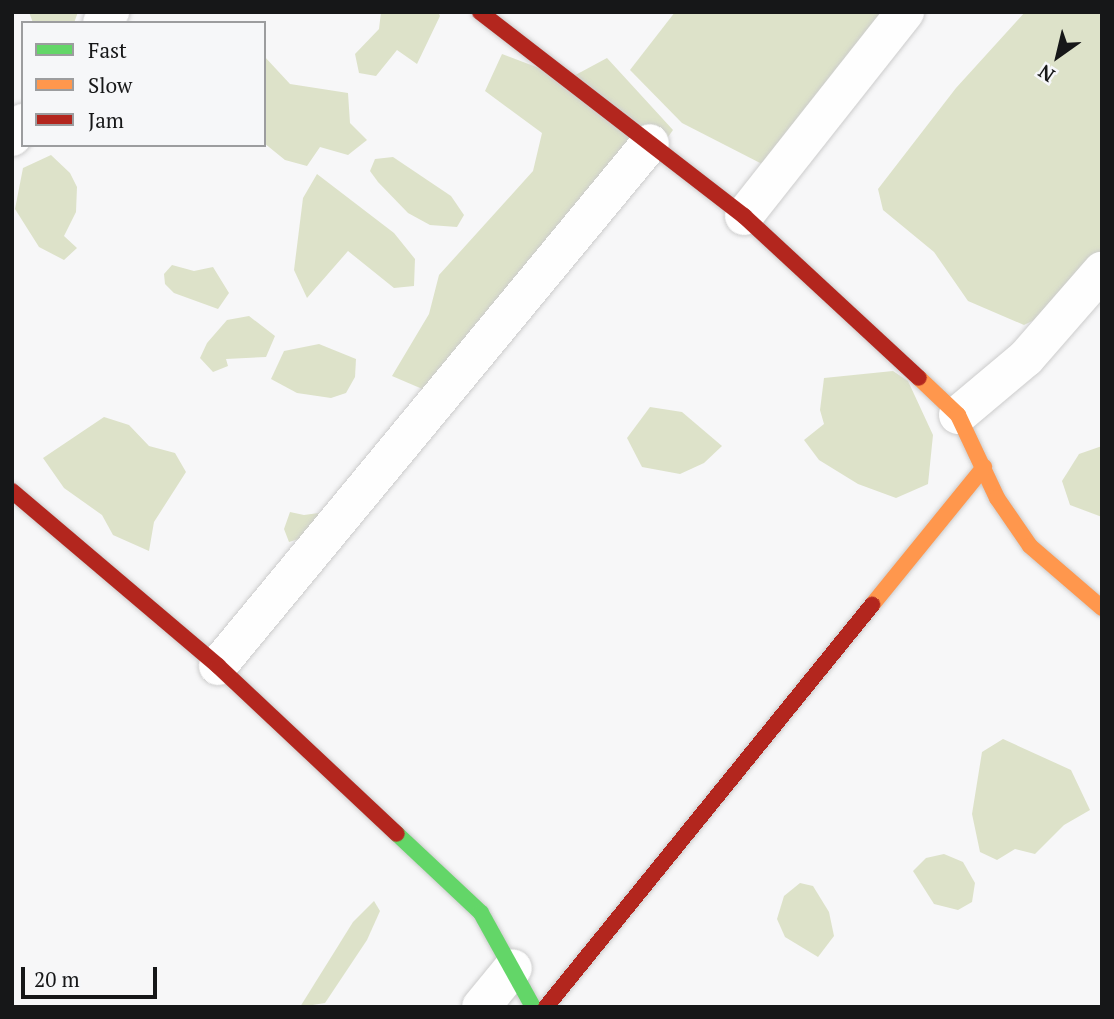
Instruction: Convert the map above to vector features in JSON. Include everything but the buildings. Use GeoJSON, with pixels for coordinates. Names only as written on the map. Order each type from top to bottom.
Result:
{"type":"FeatureCollection","features":[{"type":"Feature","properties":{"kind":"street"},"geometry":{"type":"LineString","coordinates":[[480,12],[744,216],[958,415],[985,467],[997,498],[1030,546],[1102,608]]}},
{"type":"Feature","properties":{"kind":"street"},"geometry":{"type":"LineString","coordinates":[[744,216],[905,12]]}},
{"type":"Feature","properties":{"kind":"street"},"geometry":{"type":"LineString","coordinates":[[218,666],[650,143]]}},
{"type":"Feature","properties":{"kind":"street"},"geometry":{"type":"LineString","coordinates":[[958,415],[1026,358],[1102,271]]}},
{"type":"Feature","properties":{"kind":"street"},"geometry":{"type":"LineString","coordinates":[[546,1007],[985,467]]}},
{"type":"Feature","properties":{"kind":"street"},"geometry":{"type":"LineString","coordinates":[[12,491],[218,666],[481,914],[533,1007]]}},
{"type":"Feature","properties":{"kind":"street"},"geometry":{"type":"LineString","coordinates":[[481,1007],[513,968]]}},
{"type":"Feature","properties":{"kind":"green space"},"geometry":{"type":"Polygon","coordinates":[[[29,12],[78,12],[75,21],[32,21],[29,12]]]}},
{"type":"Feature","properties":{"kind":"green space"},"geometry":{"type":"Polygon","coordinates":[[[381,12],[438,12],[440,16],[417,64],[397,50],[376,76],[359,73],[355,54],[379,29],[381,12]]]}},
{"type":"Feature","properties":{"kind":"green space"},"geometry":{"type":"Polygon","coordinates":[[[675,12],[901,12],[766,166],[682,123],[630,70],[675,12]]]}},
{"type":"Feature","properties":{"kind":"green space"},"geometry":{"type":"Polygon","coordinates":[[[1025,12],[1102,12],[1102,276],[1090,293],[1024,325],[968,301],[934,252],[883,210],[878,189],[956,88],[1025,12]]]}},
{"type":"Feature","properties":{"kind":"green space"},"geometry":{"type":"Polygon","coordinates":[[[502,54],[568,79],[607,58],[673,130],[641,175],[441,397],[392,376],[429,314],[439,275],[533,171],[542,133],[485,91],[502,54]]]}},
{"type":"Feature","properties":{"kind":"green space"},"geometry":{"type":"Polygon","coordinates":[[[266,58],[290,84],[348,93],[350,123],[367,140],[348,155],[320,147],[307,166],[285,160],[266,145],[266,58]]]}},
{"type":"Feature","properties":{"kind":"green space"},"geometry":{"type":"Polygon","coordinates":[[[51,155],[70,173],[77,187],[76,212],[64,236],[77,248],[64,260],[39,247],[15,209],[23,168],[51,155]]]}},
{"type":"Feature","properties":{"kind":"green space"},"geometry":{"type":"Polygon","coordinates":[[[393,157],[451,196],[464,215],[457,227],[430,225],[408,213],[378,182],[370,171],[375,159],[393,157]]]}},
{"type":"Feature","properties":{"kind":"green space"},"geometry":{"type":"Polygon","coordinates":[[[317,174],[394,233],[415,259],[414,286],[394,288],[348,251],[307,298],[294,270],[303,198],[317,174]]]}},
{"type":"Feature","properties":{"kind":"green space"},"geometry":{"type":"Polygon","coordinates":[[[172,265],[194,271],[213,267],[229,293],[218,309],[174,293],[165,284],[164,274],[172,265]]]}},
{"type":"Feature","properties":{"kind":"green space"},"geometry":{"type":"Polygon","coordinates":[[[249,316],[275,336],[266,357],[226,359],[228,366],[213,372],[200,358],[207,343],[227,320],[249,316]]]}},
{"type":"Feature","properties":{"kind":"green space"},"geometry":{"type":"Polygon","coordinates":[[[319,344],[356,359],[355,377],[346,393],[331,398],[297,393],[271,379],[284,351],[319,344]]]}},
{"type":"Feature","properties":{"kind":"green space"},"geometry":{"type":"Polygon","coordinates":[[[893,371],[908,381],[933,435],[928,484],[896,498],[858,484],[819,460],[804,440],[824,424],[820,410],[824,378],[893,371]]]}},
{"type":"Feature","properties":{"kind":"green space"},"geometry":{"type":"Polygon","coordinates":[[[650,407],[682,412],[722,446],[704,463],[680,474],[642,467],[627,438],[650,407]]]}},
{"type":"Feature","properties":{"kind":"green space"},"geometry":{"type":"Polygon","coordinates":[[[104,417],[129,425],[149,446],[175,453],[186,472],[154,522],[149,551],[113,535],[102,515],[64,488],[43,458],[104,417]]]}},
{"type":"Feature","properties":{"kind":"green space"},"geometry":{"type":"Polygon","coordinates":[[[1102,446],[1102,517],[1070,505],[1062,481],[1079,454],[1102,446]]]}},
{"type":"Feature","properties":{"kind":"green space"},"geometry":{"type":"Polygon","coordinates":[[[290,512],[304,515],[326,512],[308,536],[289,542],[284,529],[290,512]]]}},
{"type":"Feature","properties":{"kind":"green space"},"geometry":{"type":"Polygon","coordinates":[[[1003,739],[1071,770],[1090,810],[1064,825],[1035,854],[1015,849],[997,860],[980,852],[972,814],[982,752],[1003,739]]]}},
{"type":"Feature","properties":{"kind":"green space"},"geometry":{"type":"Polygon","coordinates":[[[944,854],[963,862],[975,883],[972,902],[958,910],[934,904],[913,871],[926,858],[944,854]]]}},
{"type":"Feature","properties":{"kind":"green space"},"geometry":{"type":"Polygon","coordinates":[[[800,883],[813,886],[829,912],[834,936],[818,957],[785,937],[777,919],[784,896],[800,883]]]}},
{"type":"Feature","properties":{"kind":"green space"},"geometry":{"type":"Polygon","coordinates":[[[374,901],[380,911],[367,940],[325,1003],[300,1007],[353,922],[374,901]]]}},
{"type":"Feature","properties":{"kind":"traffic: fast"},"geometry":{"type":"LineString","coordinates":[[397,834],[481,913],[533,1007]]}},
{"type":"Feature","properties":{"kind":"traffic: slow"},"geometry":{"type":"LineString","coordinates":[[919,378],[958,415],[997,498],[1030,546],[1102,608]]}},
{"type":"Feature","properties":{"kind":"traffic: slow"},"geometry":{"type":"LineString","coordinates":[[872,605],[984,467]]}},
{"type":"Feature","properties":{"kind":"traffic: jam"},"geometry":{"type":"LineString","coordinates":[[480,12],[744,216],[919,378]]}},
{"type":"Feature","properties":{"kind":"traffic: jam"},"geometry":{"type":"LineString","coordinates":[[12,491],[218,666],[397,834]]}},
{"type":"Feature","properties":{"kind":"traffic: jam"},"geometry":{"type":"LineString","coordinates":[[546,1007],[872,605]]}}]}
